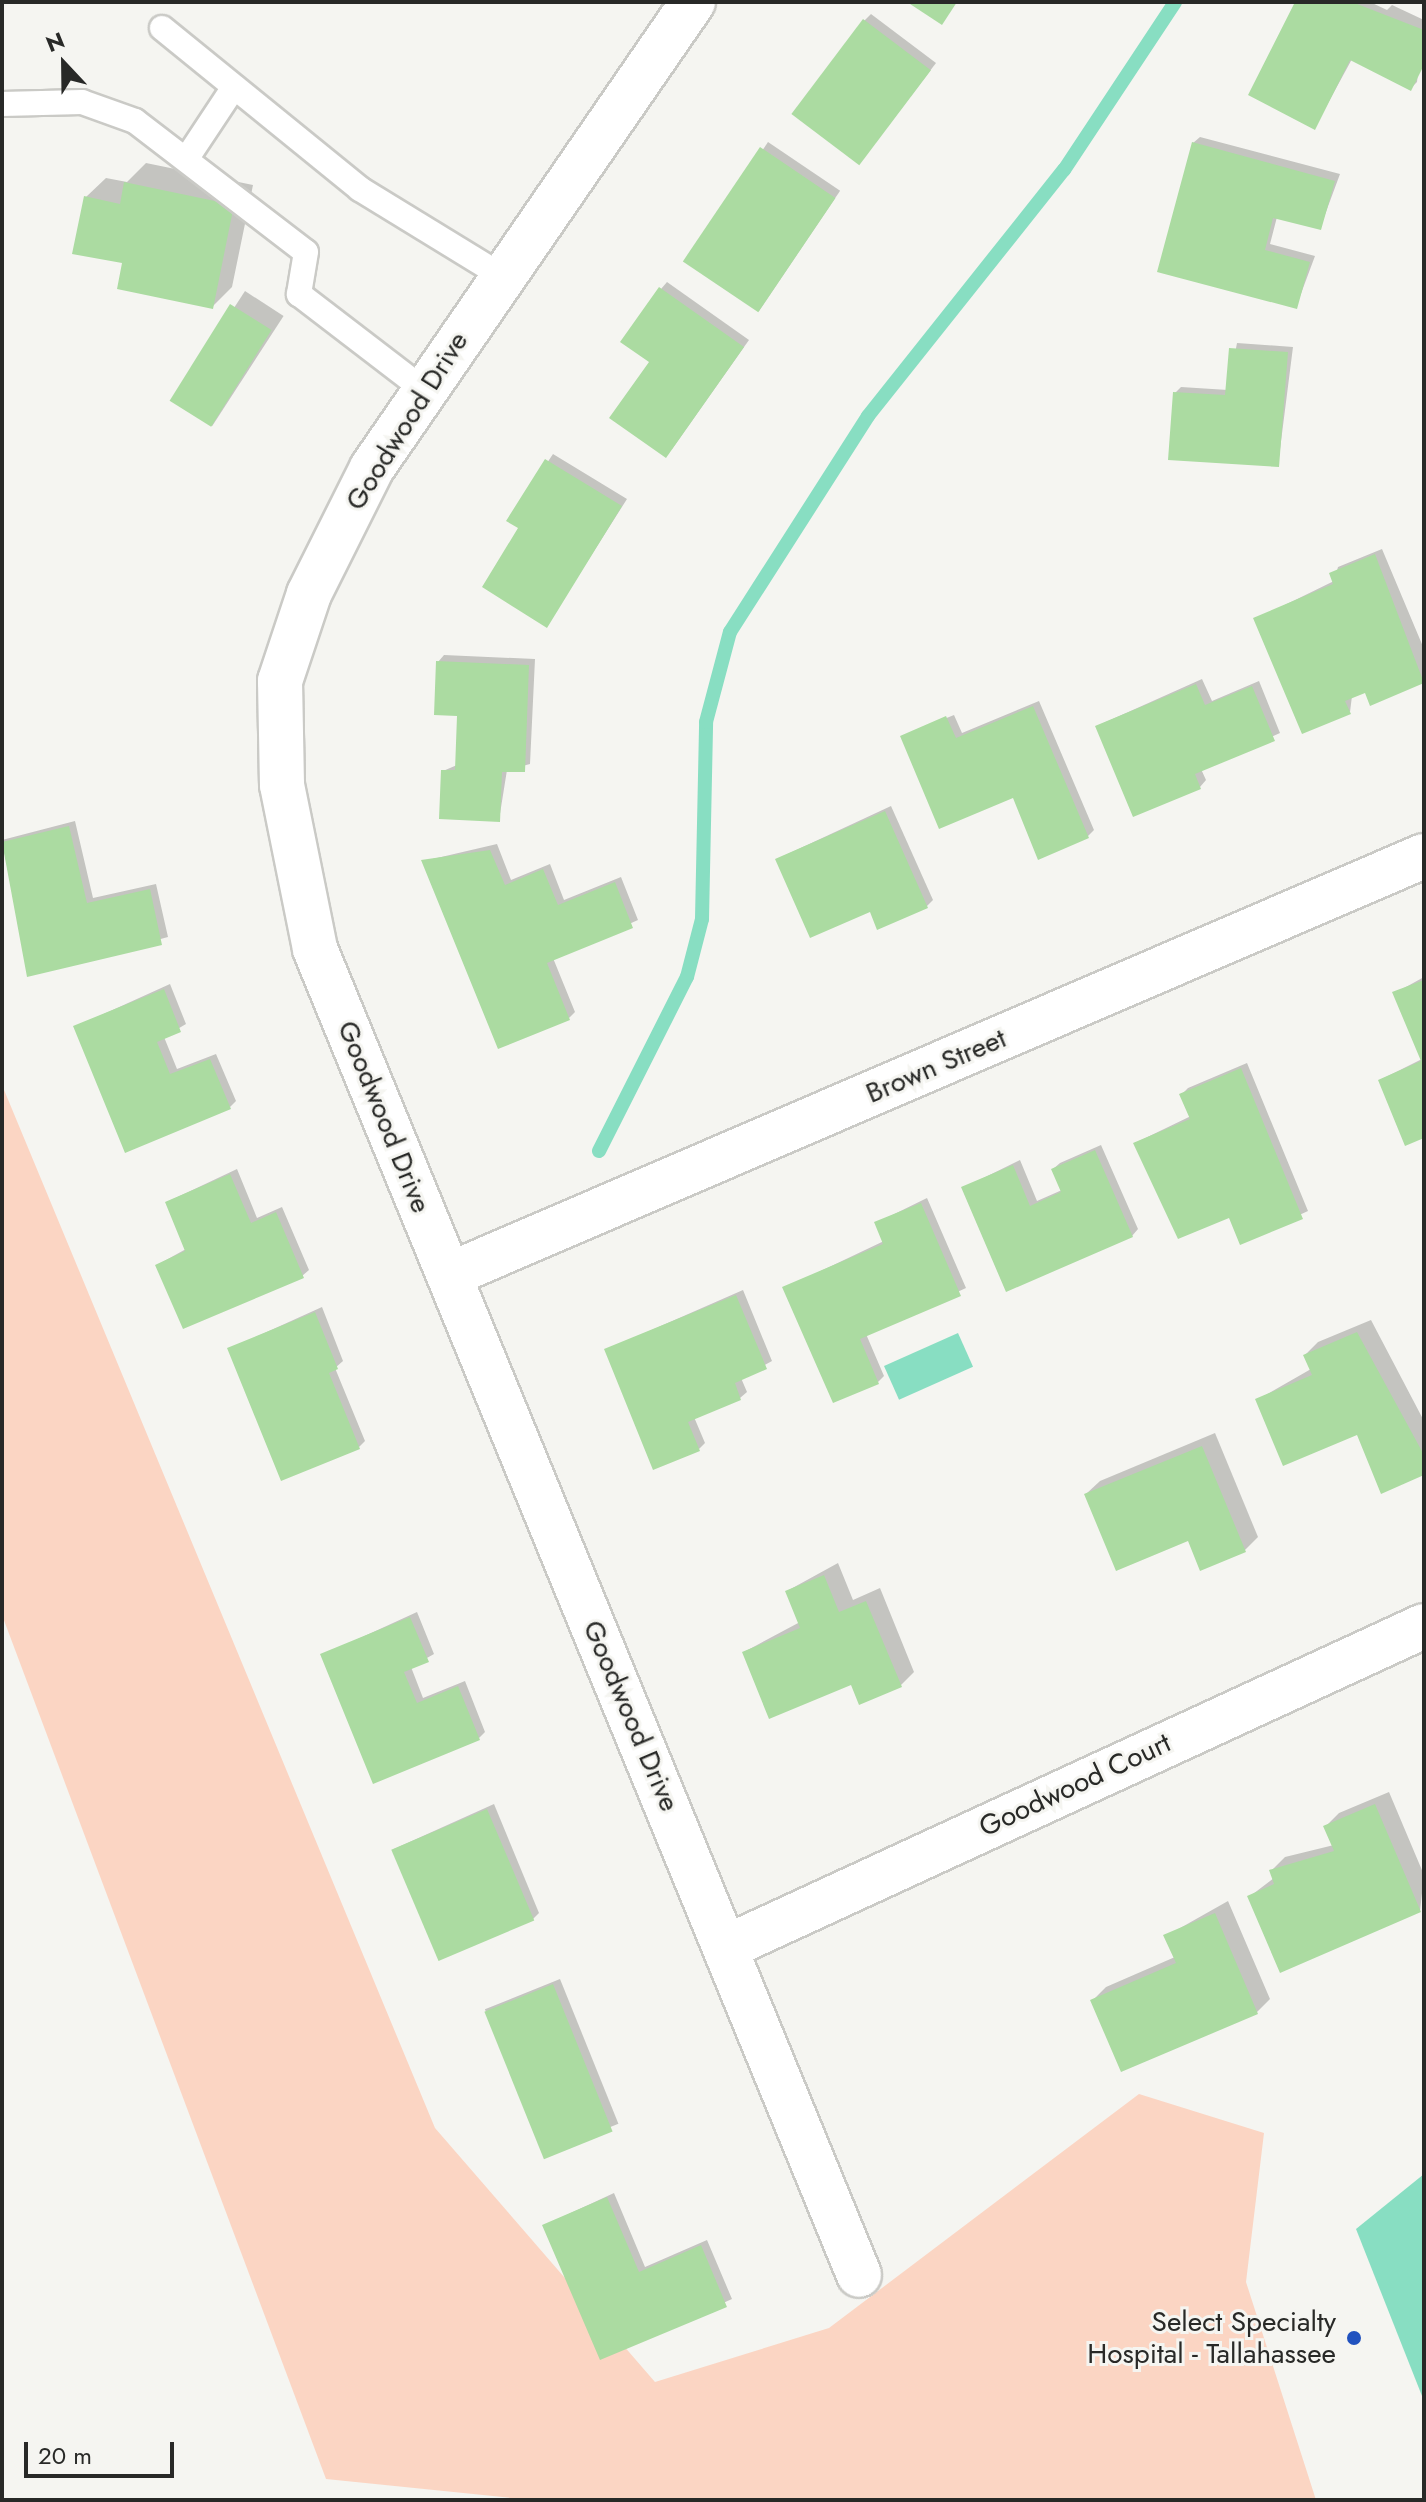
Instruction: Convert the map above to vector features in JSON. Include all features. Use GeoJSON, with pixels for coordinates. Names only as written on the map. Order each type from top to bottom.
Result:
{"type":"FeatureCollection","features":[{"type":"Feature","properties":{"kind":"street","name":"Goodwood Drive"},"geometry":{"type":"LineString","coordinates":[[693,2],[423,389],[372,468],[309,594],[280,681],[282,785],[315,949],[859,2275]]}},
{"type":"Feature","properties":{"kind":"street","name":"Brown Street"},"geometry":{"type":"LineString","coordinates":[[449,1275],[1424,856]]}},
{"type":"Feature","properties":{"kind":"street","name":"Goodwood Court"},"geometry":{"type":"LineString","coordinates":[[727,1947],[1424,1626]]}},
{"type":"Feature","properties":{"kind":"lane"},"geometry":{"type":"LineString","coordinates":[[162,28],[360,189],[502,276]]}},
{"type":"Feature","properties":{"kind":"lane"},"geometry":{"type":"LineString","coordinates":[[187,158],[234,87]]}},
{"type":"Feature","properties":{"kind":"lane"},"geometry":{"type":"LineString","coordinates":[[2,104],[82,102],[135,121],[306,252],[299,294],[423,389]]}},
{"type":"Feature","properties":{"kind":"shaded area"},"geometry":{"type":"Polygon","coordinates":[[[2,1085],[435,2128],[655,2382],[829,2328],[1139,2094],[1264,2133],[1246,2282],[1316,2500],[531,2500],[326,2479],[2,1615],[2,1085]]]}},
{"type":"Feature","properties":{"kind":"shaded area"},"geometry":{"type":"Polygon","coordinates":[[[958,1333],[973,1367],[899,1400],[884,1366],[958,1333]]]}},
{"type":"Feature","properties":{"kind":"shaded area"},"geometry":{"type":"Polygon","coordinates":[[[1424,2174],[1424,2401],[1356,2229],[1424,2174]]]}},
{"type":"Feature","properties":{"kind":"building"},"geometry":{"type":"Polygon","coordinates":[[[907,2],[957,2],[942,25],[907,2]]]}},
{"type":"Feature","properties":{"kind":"building"},"geometry":{"type":"Polygon","coordinates":[[[1295,2],[1352,2],[1424,30],[1424,65],[1411,91],[1350,60],[1315,130],[1248,95],[1295,2]]]}},
{"type":"Feature","properties":{"kind":"building"},"geometry":{"type":"Polygon","coordinates":[[[863,19],[931,70],[859,165],[791,114],[863,19]]]}},
{"type":"Feature","properties":{"kind":"building"},"geometry":{"type":"Polygon","coordinates":[[[1192,142],[1335,181],[1321,230],[1273,218],[1265,250],[1310,262],[1297,309],[1157,272],[1192,142]]]}},
{"type":"Feature","properties":{"kind":"building"},"geometry":{"type":"Polygon","coordinates":[[[760,147],[835,198],[758,312],[683,261],[760,147]]]}},
{"type":"Feature","properties":{"kind":"building"},"geometry":{"type":"Polygon","coordinates":[[[124,182],[234,205],[213,309],[117,289],[122,263],[72,254],[84,196],[120,204],[124,182]]]}},
{"type":"Feature","properties":{"kind":"building"},"geometry":{"type":"Polygon","coordinates":[[[659,287],[744,347],[666,458],[609,418],[649,362],[620,342],[659,287]]]}},
{"type":"Feature","properties":{"kind":"building"},"geometry":{"type":"Polygon","coordinates":[[[230,304],[272,330],[211,427],[170,401],[230,304]]]}},
{"type":"Feature","properties":{"kind":"building"},"geometry":{"type":"Polygon","coordinates":[[[1229,348],[1288,352],[1279,467],[1168,460],[1173,392],[1225,395],[1229,348]]]}},
{"type":"Feature","properties":{"kind":"building"},"geometry":{"type":"Polygon","coordinates":[[[545,459],[622,506],[547,628],[482,587],[518,528],[506,521],[545,459]]]}},
{"type":"Feature","properties":{"kind":"building"},"geometry":{"type":"Polygon","coordinates":[[[1375,554],[1424,683],[1370,706],[1365,693],[1345,701],[1351,714],[1302,734],[1253,618],[1333,584],[1329,573],[1375,554]]]}},
{"type":"Feature","properties":{"kind":"building"},"geometry":{"type":"Polygon","coordinates":[[[436,661],[529,665],[525,772],[502,772],[500,822],[439,819],[441,770],[455,770],[457,716],[434,715],[436,661]]]}},
{"type":"Feature","properties":{"kind":"building"},"geometry":{"type":"Polygon","coordinates":[[[1196,684],[1205,705],[1252,686],[1275,741],[1195,774],[1201,789],[1133,817],[1095,726],[1196,684]]]}},
{"type":"Feature","properties":{"kind":"building"},"geometry":{"type":"Polygon","coordinates":[[[1033,706],[1089,838],[1038,860],[1013,798],[939,829],[900,736],[946,716],[956,738],[1033,706]]]}},
{"type":"Feature","properties":{"kind":"building"},"geometry":{"type":"Polygon","coordinates":[[[885,811],[928,908],[877,930],[870,912],[810,938],[775,859],[885,811]]]}},
{"type":"Feature","properties":{"kind":"building"},"geometry":{"type":"Polygon","coordinates":[[[69,826],[87,903],[150,889],[162,945],[27,977],[2,842],[69,826]]]}},
{"type":"Feature","properties":{"kind":"building"},"geometry":{"type":"Polygon","coordinates":[[[490,850],[505,885],[543,869],[558,905],[615,882],[633,928],[547,963],[570,1020],[498,1049],[421,860],[490,850]]]}},
{"type":"Feature","properties":{"kind":"building"},"geometry":{"type":"Polygon","coordinates":[[[1424,980],[1424,1138],[1405,1146],[1378,1080],[1421,1061],[1392,992],[1424,980]]]}},
{"type":"Feature","properties":{"kind":"building"},"geometry":{"type":"Polygon","coordinates":[[[164,989],[181,1032],[157,1042],[170,1074],[210,1059],[231,1109],[125,1153],[73,1026],[164,989]]]}},
{"type":"Feature","properties":{"kind":"building"},"geometry":{"type":"Polygon","coordinates":[[[1241,1068],[1303,1219],[1240,1245],[1229,1218],[1178,1239],[1133,1143],[1190,1119],[1179,1094],[1241,1068]]]}},
{"type":"Feature","properties":{"kind":"building"},"geometry":{"type":"Polygon","coordinates":[[[1095,1150],[1133,1237],[1006,1292],[961,1187],[1013,1165],[1030,1206],[1061,1192],[1051,1169],[1095,1150]]]}},
{"type":"Feature","properties":{"kind":"building"},"geometry":{"type":"Polygon","coordinates":[[[230,1174],[251,1223],[276,1212],[304,1278],[183,1329],[155,1265],[185,1251],[165,1202],[230,1174]]]}},
{"type":"Feature","properties":{"kind":"building"},"geometry":{"type":"Polygon","coordinates":[[[921,1203],[961,1296],[860,1339],[879,1384],[833,1403],[782,1287],[883,1244],[874,1222],[921,1203]]]}},
{"type":"Feature","properties":{"kind":"building"},"geometry":{"type":"Polygon","coordinates":[[[736,1295],[767,1369],[735,1383],[741,1400],[688,1422],[700,1451],[653,1470],[604,1349],[736,1295]]]}},
{"type":"Feature","properties":{"kind":"building"},"geometry":{"type":"Polygon","coordinates":[[[315,1312],[338,1369],[329,1373],[360,1449],[281,1481],[227,1348],[315,1312]]]}},
{"type":"Feature","properties":{"kind":"building"},"geometry":{"type":"Polygon","coordinates":[[[1357,1332],[1424,1455],[1424,1475],[1381,1494],[1357,1435],[1283,1466],[1255,1399],[1312,1375],[1303,1355],[1357,1332]]]}},
{"type":"Feature","properties":{"kind":"building"},"geometry":{"type":"Polygon","coordinates":[[[1202,1446],[1246,1552],[1200,1571],[1188,1541],[1116,1571],[1084,1494],[1202,1446]]]}},
{"type":"Feature","properties":{"kind":"building"},"geometry":{"type":"Polygon","coordinates":[[[824,1575],[839,1612],[866,1601],[902,1687],[859,1705],[851,1685],[769,1719],[742,1652],[800,1628],[785,1591],[824,1575]]]}},
{"type":"Feature","properties":{"kind":"building"},"geometry":{"type":"Polygon","coordinates":[[[410,1617],[429,1662],[404,1672],[417,1703],[458,1686],[480,1740],[373,1784],[320,1654],[410,1617]]]}},
{"type":"Feature","properties":{"kind":"building"},"geometry":{"type":"Polygon","coordinates":[[[1375,1804],[1421,1912],[1280,1973],[1247,1896],[1274,1884],[1269,1870],[1334,1851],[1323,1826],[1375,1804]]]}},
{"type":"Feature","properties":{"kind":"building"},"geometry":{"type":"Polygon","coordinates":[[[487,1809],[534,1920],[439,1961],[391,1850],[487,1809]]]}},
{"type":"Feature","properties":{"kind":"building"},"geometry":{"type":"Polygon","coordinates":[[[1215,1913],[1258,2014],[1121,2072],[1090,2000],[1176,1963],[1163,1935],[1215,1913]]]}},
{"type":"Feature","properties":{"kind":"building"},"geometry":{"type":"Polygon","coordinates":[[[553,1984],[613,2131],[544,2159],[484,2012],[553,1984]]]}},
{"type":"Feature","properties":{"kind":"building"},"geometry":{"type":"Polygon","coordinates":[[[607,2197],[639,2272],[701,2245],[727,2307],[600,2360],[542,2225],[607,2197]]]}},
{"type":"Feature","properties":{"kind":"waterway"},"geometry":{"type":"LineString","coordinates":[[599,1151],[687,977],[702,919],[706,722],[730,632],[868,416],[1064,170],[1175,2]]}},
{"type":"Feature","properties":{"kind":"place","name":"Select Specialty Hospital - Tallahassee"},"geometry":{"type":"Point","coordinates":[1354,2338]}}]}
